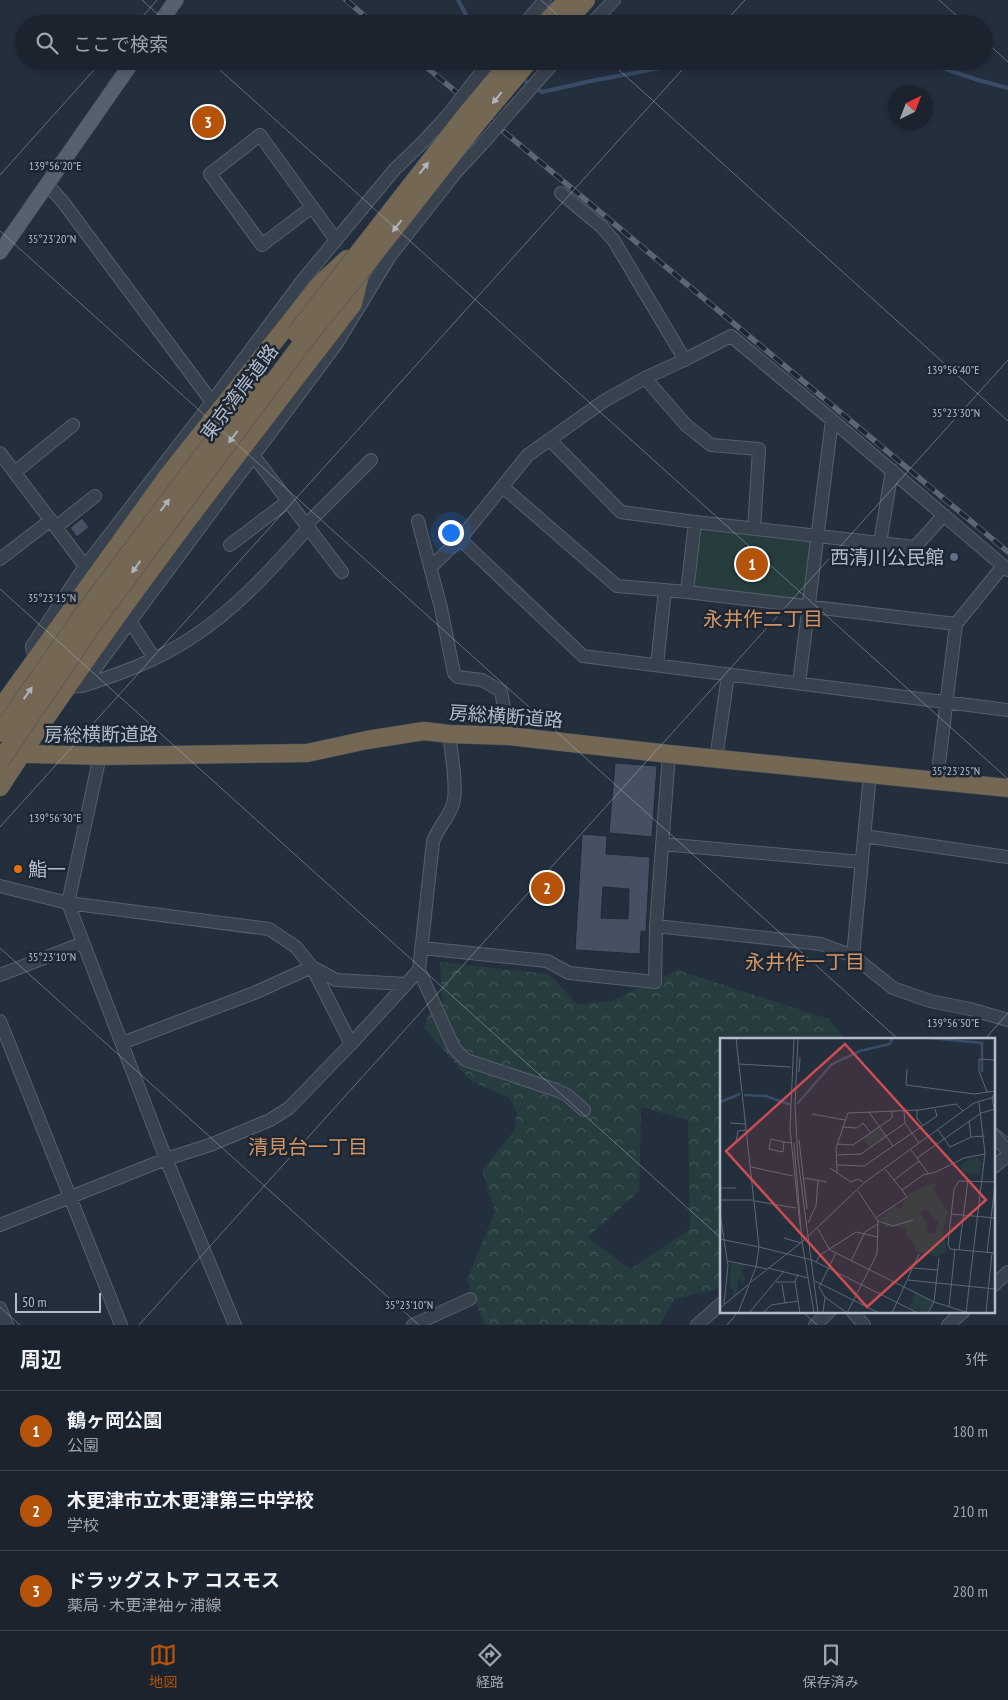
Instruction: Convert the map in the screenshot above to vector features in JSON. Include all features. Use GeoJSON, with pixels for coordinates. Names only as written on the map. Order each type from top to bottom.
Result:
{"type":"FeatureCollection","features":[{"type":"Feature","properties":{"kind":"highway"},"geometry":{"type":"LineString","coordinates":[[559,15],[571,8]]}},
{"type":"Feature","properties":{"kind":"highway","name":"東京湾岸道路"},"geometry":{"type":"LineString","coordinates":[[0,733],[82,616],[174,492],[366,241],[503,70]]}},
{"type":"Feature","properties":{"kind":"highway","name":"東京湾岸道路"},"geometry":{"type":"LineString","coordinates":[[0,761],[106,608],[301,345],[478,122],[522,70]]}},
{"type":"Feature","properties":{"kind":"highway"},"geometry":{"type":"LineString","coordinates":[[0,709],[168,474],[320,284],[366,241]]}},
{"type":"Feature","properties":{"kind":"highway"},"geometry":{"type":"LineString","coordinates":[[0,788],[21,755],[76,686],[201,502],[352,304],[361,271]]}},
{"type":"Feature","properties":{"kind":"highway","name":"房総横断道路"},"geometry":{"type":"LineString","coordinates":[[0,753],[100,756],[307,753],[367,740],[424,731],[449,734],[509,736],[1008,788]]}},
{"type":"Feature","properties":{"kind":"main road"},"geometry":{"type":"LineString","coordinates":[[165,15],[176,0]]}},
{"type":"Feature","properties":{"kind":"main road"},"geometry":{"type":"LineString","coordinates":[[0,252],[127,70]]}},
{"type":"Feature","properties":{"kind":"street"},"geometry":{"type":"LineString","coordinates":[[532,15],[545,0]]}},
{"type":"Feature","properties":{"kind":"street"},"geometry":{"type":"LineString","coordinates":[[600,15],[614,0]]}},
{"type":"Feature","properties":{"kind":"street"},"geometry":{"type":"LineString","coordinates":[[35,660],[32,646],[85,566],[212,402],[302,281],[395,168],[449,114],[483,70]]}},
{"type":"Feature","properties":{"kind":"street"},"geometry":{"type":"LineString","coordinates":[[76,686],[130,621],[337,343],[390,256],[457,172],[547,70]]}},
{"type":"Feature","properties":{"kind":"street"},"geometry":{"type":"LineString","coordinates":[[312,206],[262,245],[210,174],[260,135],[312,206],[336,240]]}},
{"type":"Feature","properties":{"kind":"street"},"geometry":{"type":"LineString","coordinates":[[47,184],[63,202],[212,402]]}},
{"type":"Feature","properties":{"kind":"street"},"geometry":{"type":"LineString","coordinates":[[560,192],[602,227],[614,241],[685,360]]}},
{"type":"Feature","properties":{"kind":"street"},"geometry":{"type":"LineString","coordinates":[[431,567],[460,539],[528,455],[604,401],[645,378],[731,336],[892,470],[1005,568],[956,624],[937,780]]}},
{"type":"Feature","properties":{"kind":"street"},"geometry":{"type":"LineString","coordinates":[[645,378],[686,425],[710,445],[759,449],[754,529]]}},
{"type":"Feature","properties":{"kind":"street"},"geometry":{"type":"LineString","coordinates":[[799,683],[832,420]]}},
{"type":"Feature","properties":{"kind":"street"},"geometry":{"type":"LineString","coordinates":[[15,472],[73,425]]}},
{"type":"Feature","properties":{"kind":"street"},"geometry":{"type":"LineString","coordinates":[[550,440],[621,512],[916,548],[944,515]]}},
{"type":"Feature","properties":{"kind":"street"},"geometry":{"type":"LineString","coordinates":[[0,453],[85,566]]}},
{"type":"Feature","properties":{"kind":"street"},"geometry":{"type":"LineString","coordinates":[[253,455],[342,572]]}},
{"type":"Feature","properties":{"kind":"street"},"geometry":{"type":"LineString","coordinates":[[76,686],[121,674],[191,638],[254,587],[307,526],[371,460]]}},
{"type":"Feature","properties":{"kind":"street"},"geometry":{"type":"LineString","coordinates":[[880,543],[892,470]]}},
{"type":"Feature","properties":{"kind":"street"},"geometry":{"type":"LineString","coordinates":[[503,487],[617,586],[687,592],[956,624]]}},
{"type":"Feature","properties":{"kind":"street"},"geometry":{"type":"LineString","coordinates":[[0,559],[95,496]]}},
{"type":"Feature","properties":{"kind":"street"},"geometry":{"type":"LineString","coordinates":[[230,545],[288,501]]}},
{"type":"Feature","properties":{"kind":"street"},"geometry":{"type":"LineString","coordinates":[[418,521],[431,567],[454,673],[458,677],[482,680],[501,691],[509,736]]}},
{"type":"Feature","properties":{"kind":"street"},"geometry":{"type":"LineString","coordinates":[[687,592],[695,522]]}},
{"type":"Feature","properties":{"kind":"street"},"geometry":{"type":"LineString","coordinates":[[460,539],[583,656],[1008,710]]}},
{"type":"Feature","properties":{"kind":"street"},"geometry":{"type":"LineString","coordinates":[[656,665],[665,590]]}},
{"type":"Feature","properties":{"kind":"street"},"geometry":{"type":"LineString","coordinates":[[130,621],[154,658]]}},
{"type":"Feature","properties":{"kind":"street"},"geometry":{"type":"LineString","coordinates":[[716,759],[728,675]]}},
{"type":"Feature","properties":{"kind":"street"},"geometry":{"type":"LineString","coordinates":[[449,734],[454,790],[453,805],[435,833],[419,970],[454,1048],[466,1060],[550,1087],[567,1095],[584,1110]]}},
{"type":"Feature","properties":{"kind":"street"},"geometry":{"type":"LineString","coordinates":[[422,948],[547,961],[569,972],[655,982],[656,926],[669,754]]}},
{"type":"Feature","properties":{"kind":"street"},"geometry":{"type":"LineString","coordinates":[[100,756],[68,903],[166,1159],[234,1325]]}},
{"type":"Feature","properties":{"kind":"street"},"geometry":{"type":"LineString","coordinates":[[853,956],[870,774]]}},
{"type":"Feature","properties":{"kind":"street"},"geometry":{"type":"LineString","coordinates":[[864,836],[1008,857]]}},
{"type":"Feature","properties":{"kind":"street"},"geometry":{"type":"LineString","coordinates":[[662,844],[862,862]]}},
{"type":"Feature","properties":{"kind":"street"},"geometry":{"type":"LineString","coordinates":[[0,886],[68,903],[269,929],[296,947],[312,967],[351,1044]]}},
{"type":"Feature","properties":{"kind":"street"},"geometry":{"type":"LineString","coordinates":[[656,926],[822,944],[853,956],[893,988],[930,1001],[970,1009],[1008,1020]]}},
{"type":"Feature","properties":{"kind":"street"},"geometry":{"type":"LineString","coordinates":[[0,975],[83,943]]}},
{"type":"Feature","properties":{"kind":"street"},"geometry":{"type":"LineString","coordinates":[[312,967],[336,980],[406,984]]}},
{"type":"Feature","properties":{"kind":"street"},"geometry":{"type":"LineString","coordinates":[[122,1043],[254,993],[312,967]]}},
{"type":"Feature","properties":{"kind":"street"},"geometry":{"type":"LineString","coordinates":[[0,1225],[166,1159],[210,1145],[270,1120],[288,1108],[351,1044],[419,970]]}},
{"type":"Feature","properties":{"kind":"street"},"geometry":{"type":"LineString","coordinates":[[0,1020],[121,1325]]}},
{"type":"Feature","properties":{"kind":"street"},"geometry":{"type":"LineString","coordinates":[[996,1138],[1008,1151]]}},
{"type":"Feature","properties":{"kind":"street"},"geometry":{"type":"LineString","coordinates":[[996,1165],[1008,1155]]}},
{"type":"Feature","properties":{"kind":"street"},"geometry":{"type":"LineString","coordinates":[[996,1282],[1008,1272]]}},
{"type":"Feature","properties":{"kind":"street"},"geometry":{"type":"LineString","coordinates":[[413,1325],[470,1299]]}},
{"type":"Feature","properties":{"kind":"street"},"geometry":{"type":"LineString","coordinates":[[697,1325],[720,1305]]}},
{"type":"Feature","properties":{"kind":"street"},"geometry":{"type":"LineString","coordinates":[[0,1308],[7,1325]]}},
{"type":"Feature","properties":{"kind":"street"},"geometry":{"type":"LineString","coordinates":[[814,1325],[829,1312]]}},
{"type":"Feature","properties":{"kind":"street"},"geometry":{"type":"LineString","coordinates":[[853,1312],[864,1325]]}},
{"type":"Feature","properties":{"kind":"street"},"geometry":{"type":"LineString","coordinates":[[948,1325],[963,1312]]}},
{"type":"Feature","properties":{"kind":"green space"},"geometry":{"type":"Polygon","coordinates":[[[695,522],[817,536],[809,607],[687,592],[695,522]]]}},
{"type":"Feature","properties":{"kind":"green space"},"geometry":{"type":"Polygon","coordinates":[[[440,962],[549,974],[577,1004],[611,1001],[677,970],[829,1019],[844,1038],[720,1038],[720,1286],[714,1290],[674,1299],[660,1325],[485,1325],[467,1280],[495,1211],[482,1170],[514,1131],[517,1113],[510,1098],[471,1081],[424,1028],[430,1011],[442,1001],[440,962]],[[641,1107],[639,1191],[588,1237],[630,1269],[690,1229],[688,1120],[641,1107]]]}},
{"type":"Feature","properties":{"kind":"building"},"geometry":{"type":"Polygon","coordinates":[[[82,518],[89,527],[77,537],[70,528],[82,518]]]}},
{"type":"Feature","properties":{"kind":"building"},"geometry":{"type":"Polygon","coordinates":[[[615,763],[657,766],[652,837],[609,833],[615,763]]]}},
{"type":"Feature","properties":{"kind":"building"},"geometry":{"type":"Polygon","coordinates":[[[582,834],[607,836],[606,854],[650,857],[646,932],[641,931],[640,954],[575,950],[582,834]],[[603,887],[601,918],[628,919],[629,889],[603,887]]]}},
{"type":"Feature","properties":{"kind":"waterway"},"geometry":{"type":"LineString","coordinates":[[458,0],[466,15]]}},
{"type":"Feature","properties":{"kind":"waterway"},"geometry":{"type":"LineString","coordinates":[[521,78],[542,92],[650,70]]}},
{"type":"Feature","properties":{"kind":"waterway"},"geometry":{"type":"LineString","coordinates":[[949,70],[1008,88]]}},
{"type":"Feature","properties":{"kind":"railway"},"geometry":{"type":"LineString","coordinates":[[346,0],[364,15]]}},
{"type":"Feature","properties":{"kind":"railway"},"geometry":{"type":"LineString","coordinates":[[430,70],[1008,552]]}},
{"type":"Feature","properties":{"kind":"place","name":"ドラッグストア コスモス"},"geometry":{"type":"Point","coordinates":[208,122]}},
{"type":"Feature","properties":{"kind":"place","name":"西清川公民館"},"geometry":{"type":"Point","coordinates":[954,557]}},
{"type":"Feature","properties":{"kind":"place","name":"鶴ヶ岡公園"},"geometry":{"type":"Point","coordinates":[752,564]}},
{"type":"Feature","properties":{"kind":"place","name":"鮨一"},"geometry":{"type":"Point","coordinates":[18,869]}},
{"type":"Feature","properties":{"kind":"place","name":"木更津市立木更津第三中学校"},"geometry":{"type":"Point","coordinates":[547,888]}},
{"type":"Feature","properties":{"kind":"district","name":"永井作二丁目"},"geometry":{"type":"Point","coordinates":[763,619]}},
{"type":"Feature","properties":{"kind":"district","name":"永井作一丁目"},"geometry":{"type":"Point","coordinates":[805,962]}},
{"type":"Feature","properties":{"kind":"district","name":"清見台一丁目"},"geometry":{"type":"Point","coordinates":[308,1147]}}]}
